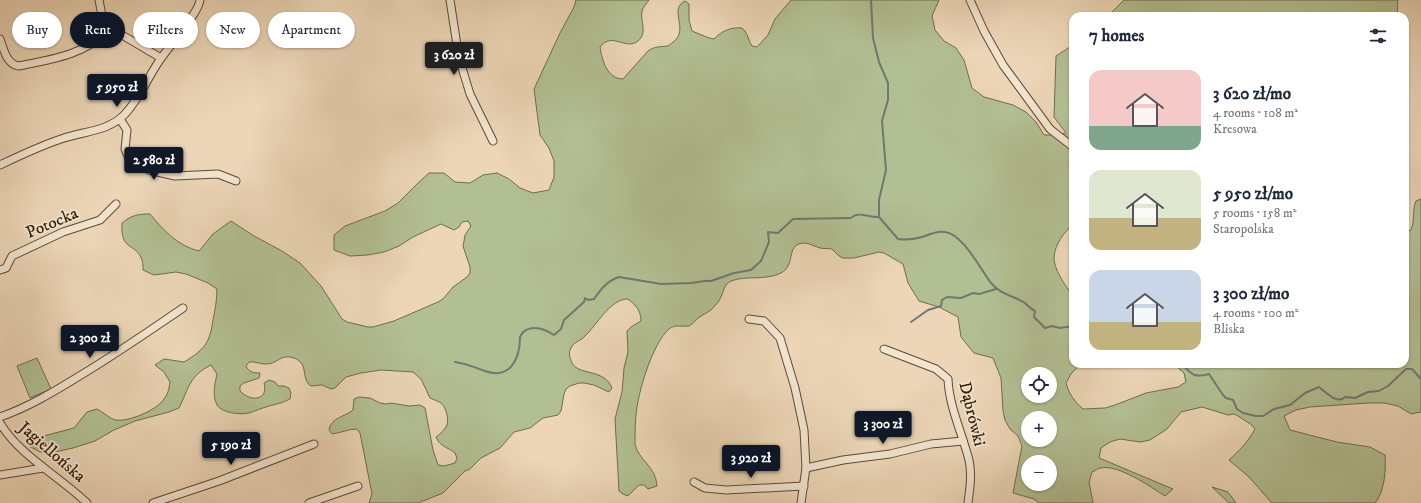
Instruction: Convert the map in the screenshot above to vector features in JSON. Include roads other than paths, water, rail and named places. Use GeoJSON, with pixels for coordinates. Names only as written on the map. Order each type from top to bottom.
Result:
{"type":"FeatureCollection","features":[{"type":"Feature","properties":{"kind":"street"},"geometry":{"type":"LineString","coordinates":[[99,0],[101,12]]}},
{"type":"Feature","properties":{"kind":"street"},"geometry":{"type":"LineString","coordinates":[[0,165],[35,148],[66,137],[100,129],[120,119],[136,100],[161,58],[194,14],[200,0]]}},
{"type":"Feature","properties":{"kind":"street"},"geometry":{"type":"LineString","coordinates":[[450,0],[459,58],[470,94],[493,141]]}},
{"type":"Feature","properties":{"kind":"street"},"geometry":{"type":"LineString","coordinates":[[970,0],[984,31],[1003,65],[1050,130],[1069,144]]}},
{"type":"Feature","properties":{"kind":"street"},"geometry":{"type":"LineString","coordinates":[[125,37],[161,58]]}},
{"type":"Feature","properties":{"kind":"street"},"geometry":{"type":"LineString","coordinates":[[0,39],[8,60],[12,64],[18,66],[57,58],[83,48]]}},
{"type":"Feature","properties":{"kind":"street"},"geometry":{"type":"LineString","coordinates":[[120,119],[128,130],[125,149],[130,161],[149,170],[175,176],[218,174],[236,181]]}},
{"type":"Feature","properties":{"kind":"street","name":"Potocka"},"geometry":{"type":"LineString","coordinates":[[0,270],[6,268],[12,256],[63,232],[100,220],[116,204]]}},
{"type":"Feature","properties":{"kind":"street"},"geometry":{"type":"LineString","coordinates":[[0,417],[55,392],[116,354],[183,308]]}},
{"type":"Feature","properties":{"kind":"street"},"geometry":{"type":"LineString","coordinates":[[748,319],[764,321],[780,338],[801,413],[804,430],[806,468],[801,503]]}},
{"type":"Feature","properties":{"kind":"street","name":"Dąbrówki"},"geometry":{"type":"LineString","coordinates":[[884,349],[936,369],[948,379],[948,391],[969,461],[971,483],[968,503]]}},
{"type":"Feature","properties":{"kind":"street","name":"Jagiellońska"},"geometry":{"type":"LineString","coordinates":[[0,423],[12,439],[43,468],[73,490],[87,503]]}},
{"type":"Feature","properties":{"kind":"street"},"geometry":{"type":"LineString","coordinates":[[806,468],[843,460],[890,454],[932,444],[963,441]]}},
{"type":"Feature","properties":{"kind":"street"},"geometry":{"type":"LineString","coordinates":[[153,503],[219,481],[314,444]]}},
{"type":"Feature","properties":{"kind":"street"},"geometry":{"type":"LineString","coordinates":[[0,474],[43,468]]}},
{"type":"Feature","properties":{"kind":"street"},"geometry":{"type":"LineString","coordinates":[[694,482],[705,488],[726,490],[804,486]]}},
{"type":"Feature","properties":{"kind":"street"},"geometry":{"type":"LineString","coordinates":[[309,503],[358,486]]}},
{"type":"Feature","properties":{"kind":"waterway"},"geometry":{"type":"LineString","coordinates":[[871,0],[873,38],[879,62],[888,83],[888,100],[882,121],[886,170],[879,200],[879,217],[898,239],[922,237],[939,232],[952,234],[971,253],[991,283],[1003,293],[1025,303],[1035,311],[1034,317],[1045,328],[1052,326],[1060,328],[1069,327]]}},
{"type":"Feature","properties":{"kind":"waterway"},"geometry":{"type":"LineString","coordinates":[[455,362],[494,373],[501,373],[507,370],[516,360],[520,345],[520,337],[525,331],[537,328],[548,331],[554,335],[561,329],[564,320],[584,302],[585,298],[588,300],[594,299],[605,286],[619,277],[661,284],[711,281],[734,273],[751,270],[761,261],[769,242],[768,232],[778,233],[793,219],[851,218],[855,215],[879,217]]}},
{"type":"Feature","properties":{"kind":"waterway"},"geometry":{"type":"LineString","coordinates":[[911,322],[928,310],[941,306],[942,300],[947,297],[961,298],[973,293],[979,294],[996,289]]}},
{"type":"Feature","properties":{"kind":"waterway"},"geometry":{"type":"LineString","coordinates":[[1185,368],[1194,375],[1200,376],[1209,374],[1223,395],[1226,398],[1233,400],[1237,409],[1243,413],[1256,416],[1263,416],[1274,409],[1290,405],[1305,393],[1319,387],[1335,399],[1339,400],[1345,397],[1355,398],[1368,392],[1379,391],[1388,386],[1406,369],[1412,369],[1421,379]]}}]}
